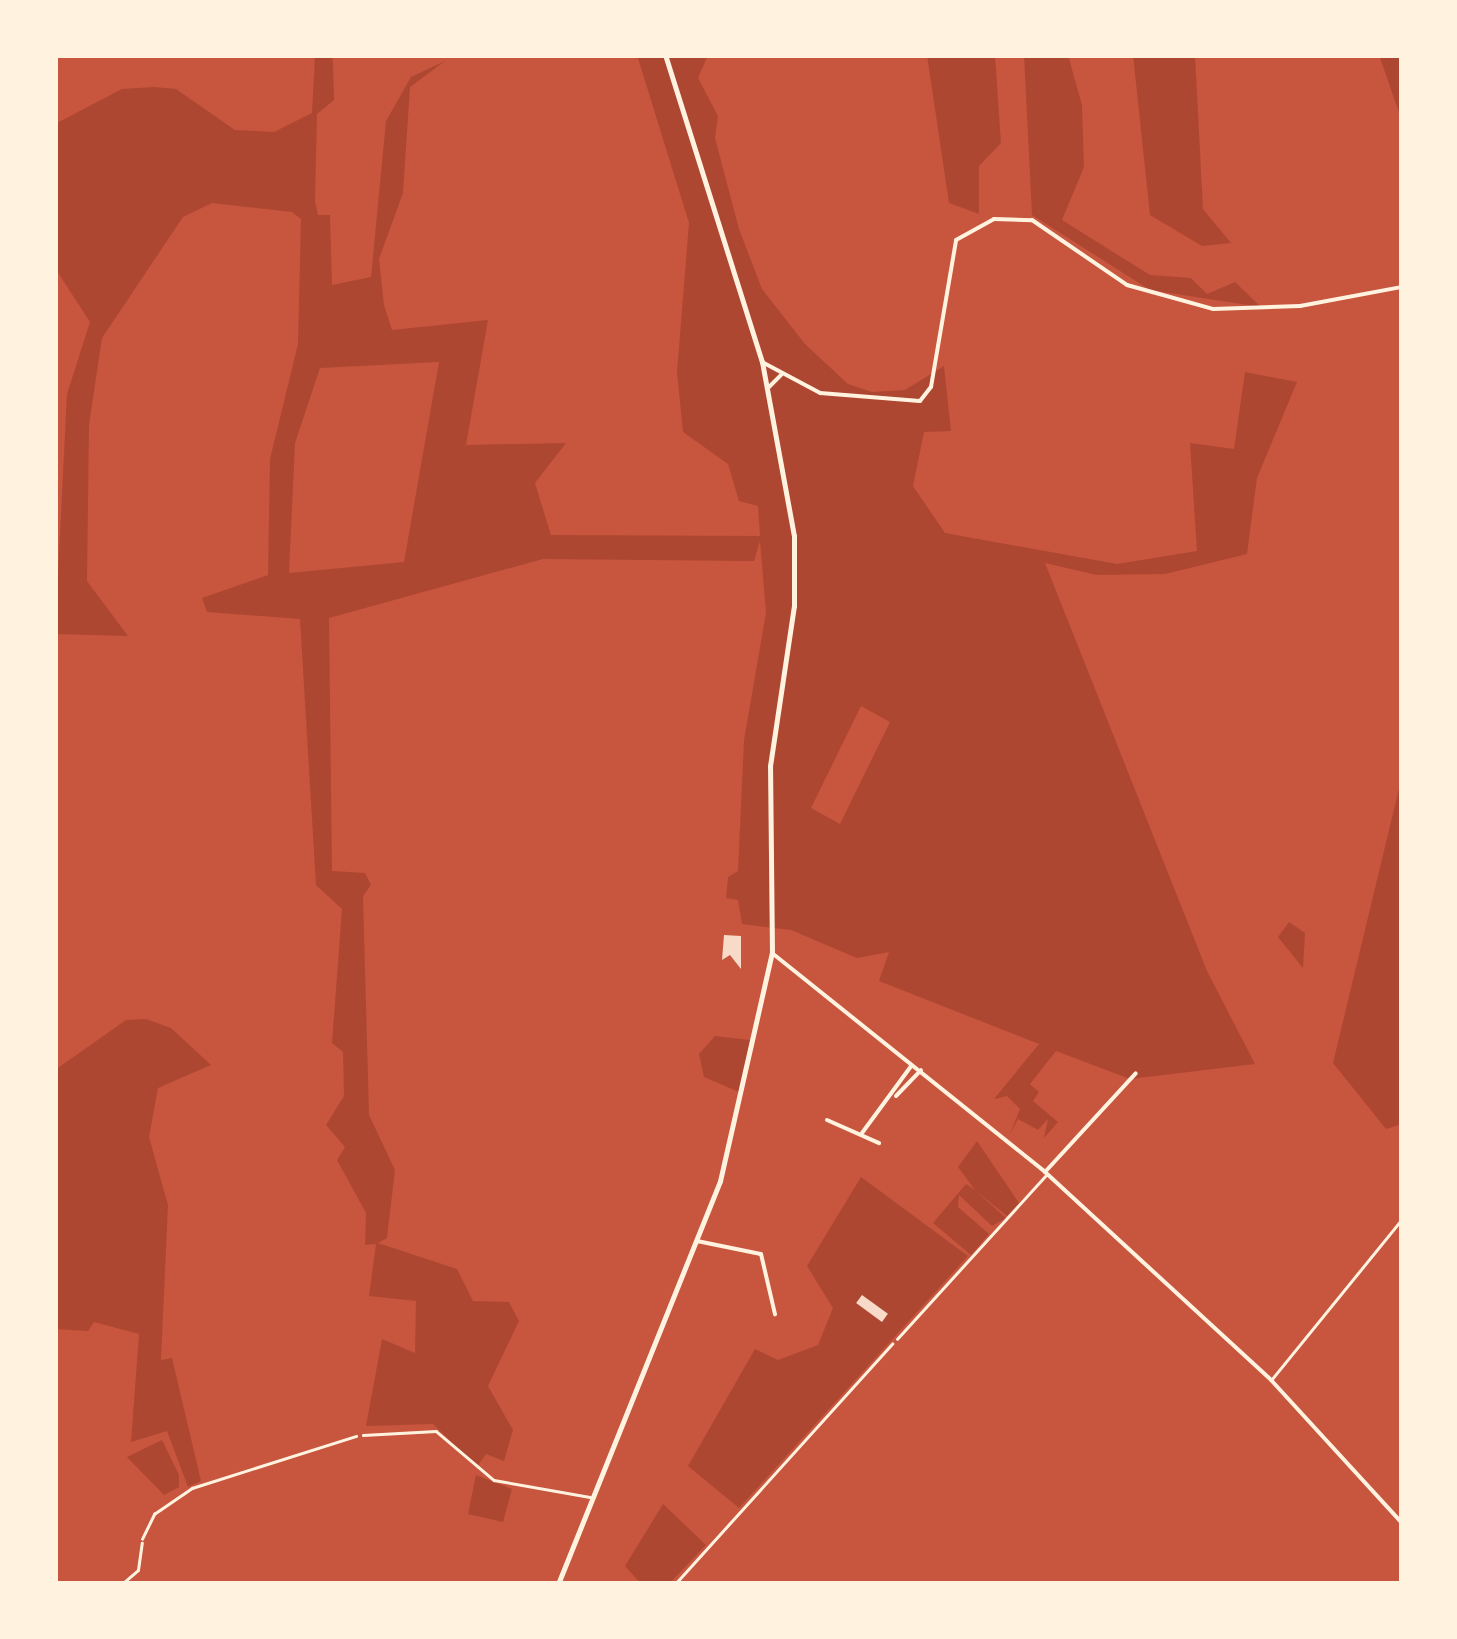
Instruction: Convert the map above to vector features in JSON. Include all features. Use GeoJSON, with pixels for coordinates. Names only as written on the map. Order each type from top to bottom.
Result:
{"type":"FeatureCollection","features":[{"type":"Feature","properties":{"kind":"street"},"geometry":{"type":"LineString","coordinates":[[558,1584],[696,1241],[734,1133],[772,952],[770,766],[796,572],[762,362],[666,55]]}},
{"type":"Feature","properties":{"kind":"street"},"geometry":{"type":"LineString","coordinates":[[762,362],[781,375],[853,399],[920,401],[930,387],[956,240],[994,219],[1032,220],[1126,285],[1216,309],[1402,287]]}},
{"type":"Feature","properties":{"kind":"street"},"geometry":{"type":"LineString","coordinates":[[767,389],[781,375]]}},
{"type":"Feature","properties":{"kind":"street"},"geometry":{"type":"LineString","coordinates":[[772,952],[1045,1172],[1271,1380],[1402,1523]]}},
{"type":"Feature","properties":{"kind":"street"},"geometry":{"type":"LineString","coordinates":[[890,1103],[912,1064]]}},
{"type":"Feature","properties":{"kind":"street"},"geometry":{"type":"LineString","coordinates":[[862,1133],[921,1070]]}},
{"type":"Feature","properties":{"kind":"street"},"geometry":{"type":"LineString","coordinates":[[1045,1172],[1136,1073]]}},
{"type":"Feature","properties":{"kind":"street"},"geometry":{"type":"LineString","coordinates":[[827,1120],[880,1143]]}},
{"type":"Feature","properties":{"kind":"street"},"geometry":{"type":"LineString","coordinates":[[696,1241],[760,1254],[776,1314]]}},
{"type":"Feature","properties":{"kind":"lane"},"geometry":{"type":"LineString","coordinates":[[897,1340],[1045,1172]]}},
{"type":"Feature","properties":{"kind":"lane"},"geometry":{"type":"LineString","coordinates":[[1271,1380],[1402,1220]]}},
{"type":"Feature","properties":{"kind":"lane"},"geometry":{"type":"LineString","coordinates":[[362,1434],[436,1432],[494,1480],[591,1497]]}},
{"type":"Feature","properties":{"kind":"lane"},"geometry":{"type":"LineString","coordinates":[[122,1584],[138,1570],[142,1542]]}},
{"type":"Feature","properties":{"kind":"path"},"geometry":{"type":"LineString","coordinates":[[674,1584],[897,1340]]}},
{"type":"Feature","properties":{"kind":"path"},"geometry":{"type":"LineString","coordinates":[[142,1542],[154,1514],[192,1488],[362,1434]]}},
{"type":"Feature","properties":{"kind":"shaded area"},"geometry":{"type":"Polygon","coordinates":[[[315,55],[332,55],[334,100],[317,114],[315,201],[318,215],[330,215],[332,285],[371,277],[386,121],[411,77],[445,61],[410,87],[403,193],[379,259],[384,305],[392,330],[488,320],[466,445],[566,443],[535,483],[551,535],[760,536],[758,506],[739,501],[728,464],[683,432],[677,372],[689,223],[637,55],[708,55],[698,78],[718,116],[715,138],[739,229],[762,289],[805,344],[848,384],[872,392],[905,390],[944,366],[951,431],[924,432],[913,486],[945,533],[1117,564],[1197,551],[1190,443],[1234,449],[1245,372],[1297,382],[1257,478],[1247,554],[1165,574],[1097,575],[1045,563],[1207,971],[1255,1064],[1130,1079],[1056,1051],[1030,1084],[1039,1092],[1033,1101],[1058,1122],[1044,1138],[1048,1119],[1038,1130],[1018,1119],[1009,1136],[1020,1109],[1007,1096],[994,1099],[1039,1044],[879,981],[889,952],[857,958],[791,930],[742,924],[738,900],[726,898],[728,877],[738,871],[744,740],[766,613],[760,541],[754,561],[543,559],[329,618],[332,871],[365,873],[371,885],[363,896],[369,1115],[395,1170],[387,1238],[378,1243],[457,1269],[473,1301],[509,1302],[519,1321],[488,1386],[513,1430],[504,1461],[486,1454],[477,1467],[433,1424],[366,1426],[382,1339],[415,1353],[416,1301],[369,1296],[376,1244],[365,1245],[366,1213],[337,1160],[345,1147],[326,1125],[344,1096],[343,1052],[332,1043],[342,909],[316,885],[300,619],[207,612],[202,598],[268,575],[270,459],[298,344],[301,219],[292,212],[212,203],[183,217],[102,338],[89,425],[87,581],[128,636],[55,634],[67,394],[90,322],[55,268],[55,124],[122,89],[154,87],[176,89],[235,130],[274,132],[312,113],[315,55]],[[439,362],[320,368],[295,443],[289,573],[404,562],[439,362]],[[861,706],[811,808],[840,824],[890,722],[861,706]]]}},
{"type":"Feature","properties":{"kind":"shaded area"},"geometry":{"type":"Polygon","coordinates":[[[927,55],[995,55],[1001,143],[979,166],[979,214],[949,203],[927,55]]]}},
{"type":"Feature","properties":{"kind":"shaded area"},"geometry":{"type":"Polygon","coordinates":[[[1024,55],[1068,55],[1082,105],[1084,167],[1062,220],[1150,275],[1191,278],[1207,294],[1235,282],[1261,307],[1150,290],[1032,215],[1024,55]]]}},
{"type":"Feature","properties":{"kind":"shaded area"},"geometry":{"type":"Polygon","coordinates":[[[1133,55],[1195,55],[1203,209],[1231,243],[1202,246],[1150,215],[1133,55]]]}},
{"type":"Feature","properties":{"kind":"shaded area"},"geometry":{"type":"Polygon","coordinates":[[[1379,55],[1402,55],[1402,121],[1379,55]]]}},
{"type":"Feature","properties":{"kind":"shaded area"},"geometry":{"type":"Polygon","coordinates":[[[1402,776],[1402,1124],[1386,1129],[1333,1063],[1402,776]]]}},
{"type":"Feature","properties":{"kind":"shaded area"},"geometry":{"type":"Polygon","coordinates":[[[1289,922],[1305,933],[1303,968],[1278,937],[1289,922]]]}},
{"type":"Feature","properties":{"kind":"shaded area"},"geometry":{"type":"Polygon","coordinates":[[[146,1019],[171,1028],[211,1065],[158,1088],[149,1137],[168,1205],[161,1360],[172,1358],[201,1481],[188,1487],[167,1431],[131,1442],[139,1334],[94,1322],[88,1331],[55,1329],[55,1070],[126,1020],[146,1019]]]}},
{"type":"Feature","properties":{"kind":"shaded area"},"geometry":{"type":"Polygon","coordinates":[[[715,1036],[750,1040],[739,1092],[704,1077],[699,1054],[715,1036]]]}},
{"type":"Feature","properties":{"kind":"shaded area"},"geometry":{"type":"Polygon","coordinates":[[[977,1141],[1019,1203],[1007,1216],[976,1191],[1006,1218],[992,1226],[959,1195],[958,1207],[989,1234],[971,1255],[933,1223],[966,1184],[975,1190],[958,1167],[977,1141]]]}},
{"type":"Feature","properties":{"kind":"shaded area"},"geometry":{"type":"Polygon","coordinates":[[[861,1177],[968,1256],[739,1508],[688,1466],[755,1349],[778,1360],[818,1345],[833,1308],[807,1266],[861,1177]]]}},
{"type":"Feature","properties":{"kind":"shaded area"},"geometry":{"type":"Polygon","coordinates":[[[162,1440],[179,1475],[179,1487],[164,1495],[127,1457],[162,1440]]]}},
{"type":"Feature","properties":{"kind":"shaded area"},"geometry":{"type":"Polygon","coordinates":[[[476,1475],[512,1489],[503,1522],[468,1514],[476,1475]]]}},
{"type":"Feature","properties":{"kind":"shaded area"},"geometry":{"type":"Polygon","coordinates":[[[663,1504],[706,1545],[669,1584],[641,1584],[625,1566],[663,1504]]]}},
{"type":"Feature","properties":{"kind":"building"},"geometry":{"type":"Polygon","coordinates":[[[724,935],[741,936],[741,969],[730,955],[722,960],[724,935]]]}},
{"type":"Feature","properties":{"kind":"building"},"geometry":{"type":"Polygon","coordinates":[[[862,1295],[888,1314],[882,1322],[856,1303],[862,1295]]]}}]}
